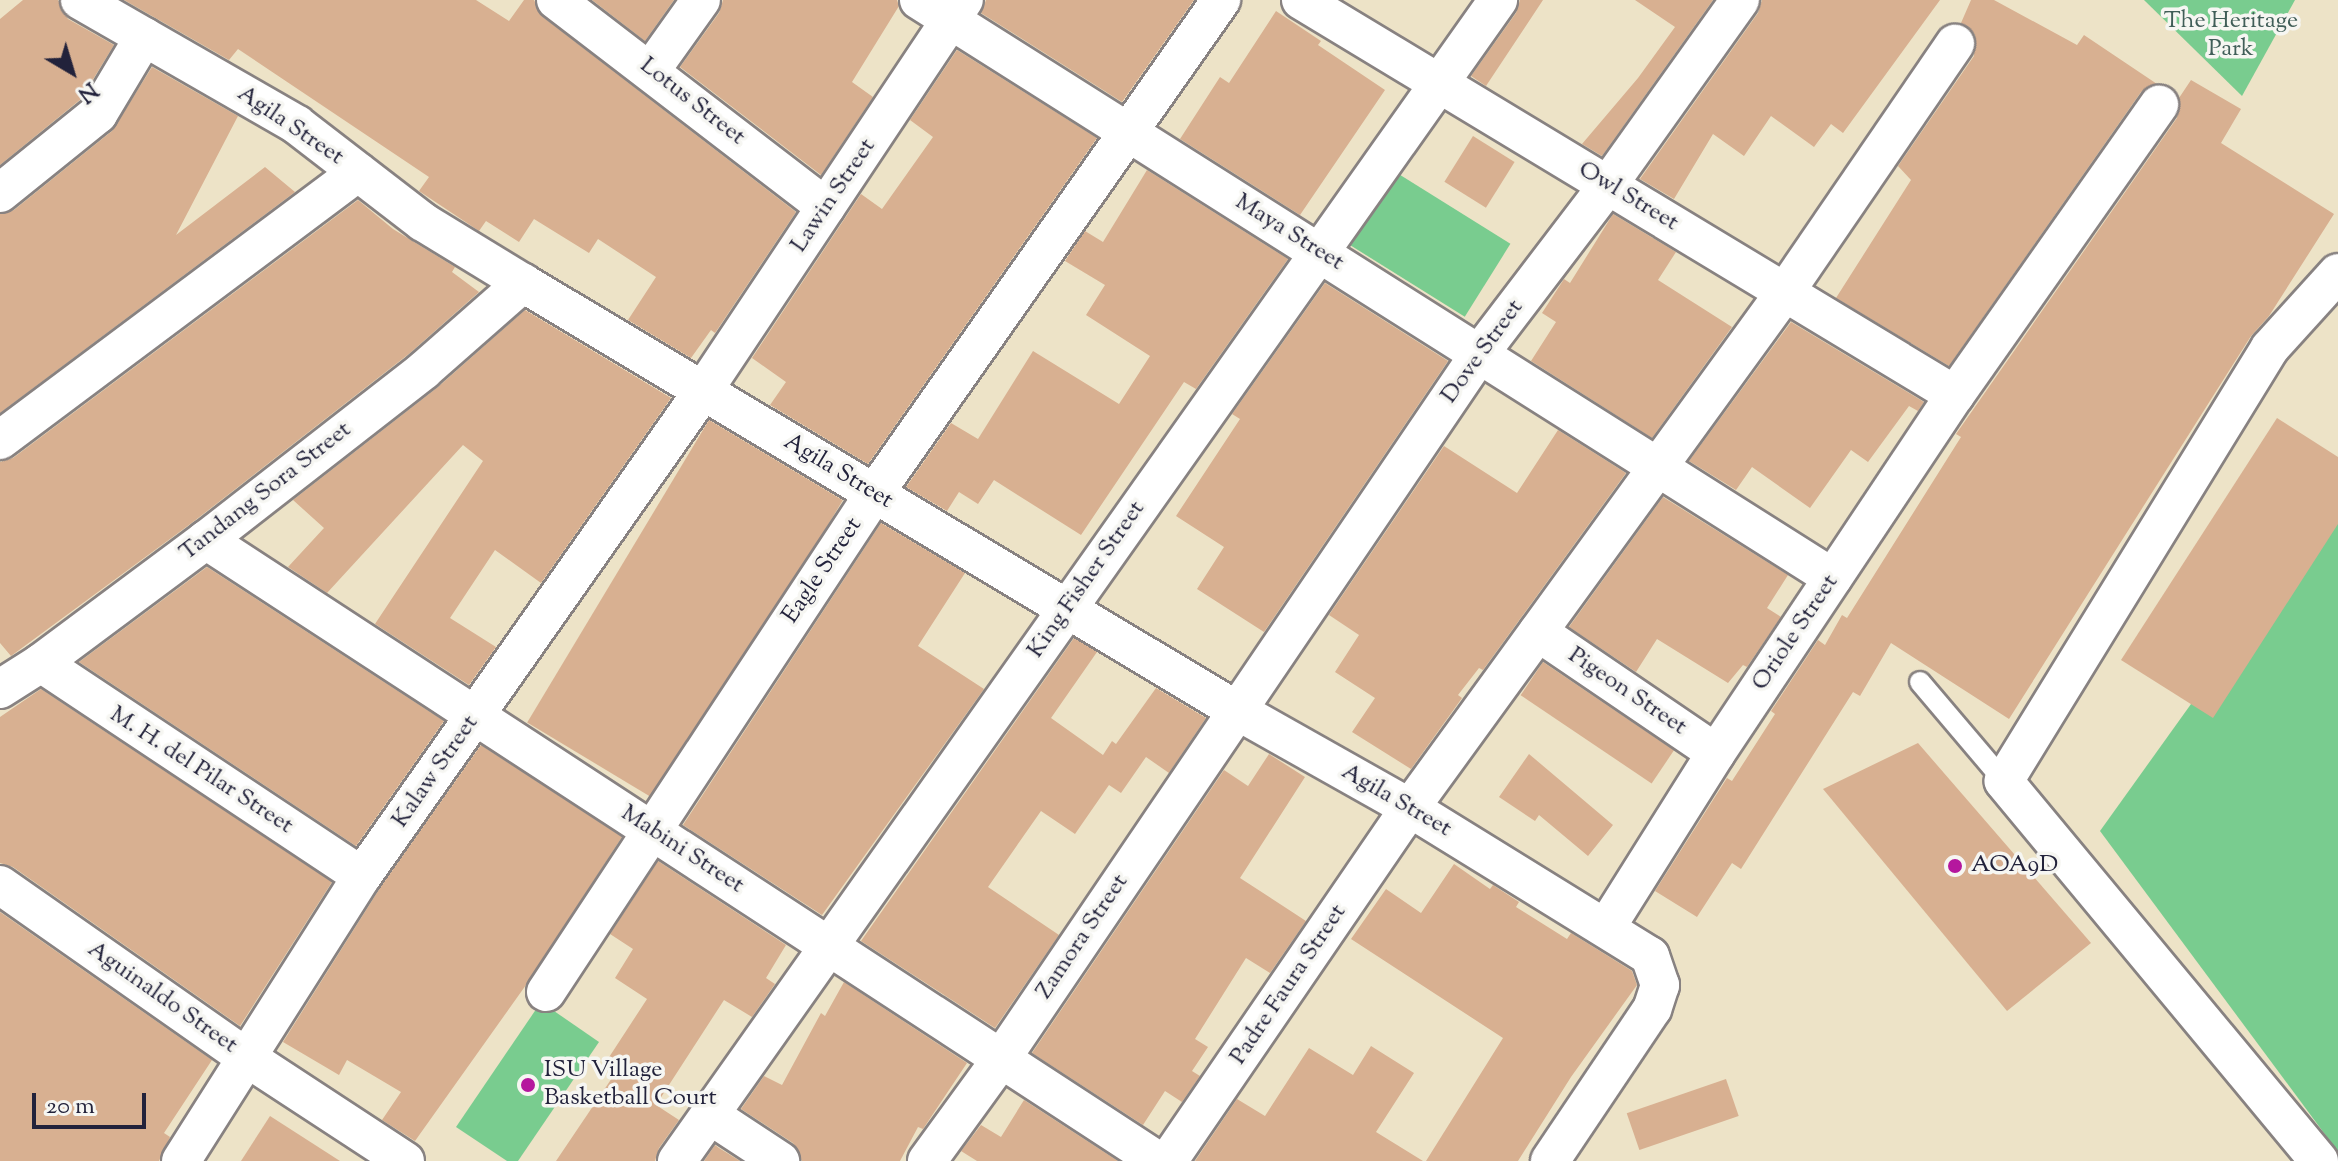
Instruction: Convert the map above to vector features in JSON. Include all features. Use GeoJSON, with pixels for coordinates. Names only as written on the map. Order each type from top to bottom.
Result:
{"type":"FeatureCollection","features":[{"type":"Feature","properties":{"kind":"street","name":"Agila Street"},"geometry":{"type":"LineString","coordinates":[[80,0],[297,125],[423,222],[523,283],[1236,710],[1410,808],[1607,926]]}},
{"type":"Feature","properties":{"kind":"street","name":"Lotus Street"},"geometry":{"type":"LineString","coordinates":[[556,0],[826,207]]}},
{"type":"Feature","properties":{"kind":"street"},"geometry":{"type":"LineString","coordinates":[[651,70],[701,0]]}},
{"type":"Feature","properties":{"kind":"street","name":"Maya Street"},"geometry":{"type":"LineString","coordinates":[[919,0],[958,10],[1126,131],[1833,578]]}},
{"type":"Feature","properties":{"kind":"street","name":"Eagle Street"},"geometry":{"type":"LineString","coordinates":[[546,992],[874,494],[1126,131],[1221,0]]}},
{"type":"Feature","properties":{"kind":"street","name":"Owl Street"},"geometry":{"type":"LineString","coordinates":[[1301,0],[1955,395]]}},
{"type":"Feature","properties":{"kind":"street","name":"King Fisher Street"},"geometry":{"type":"LineString","coordinates":[[677,1161],[1498,0]]}},
{"type":"Feature","properties":{"kind":"street","name":"Dove Street"},"geometry":{"type":"LineString","coordinates":[[1236,710],[1480,353],[1608,185],[1740,0]]}},
{"type":"Feature","properties":{"kind":"street","name":"Lawin Street"},"geometry":{"type":"LineString","coordinates":[[703,391],[958,10]]}},
{"type":"Feature","properties":{"kind":"street"},"geometry":{"type":"LineString","coordinates":[[0,193],[98,114],[144,37]]}},
{"type":"Feature","properties":{"kind":"street"},"geometry":{"type":"LineString","coordinates":[[1410,808],[1785,292],[1955,44]]}},
{"type":"Feature","properties":{"kind":"street","name":"Oriole Street"},"geometry":{"type":"LineString","coordinates":[[1607,926],[1716,753],[1955,395],[2159,105]]}},
{"type":"Feature","properties":{"kind":"street"},"geometry":{"type":"LineString","coordinates":[[0,440],[358,172]]}},
{"type":"Feature","properties":{"kind":"street"},"geometry":{"type":"LineString","coordinates":[[2319,1161],[2004,781],[2270,348],[2338,273]]}},
{"type":"Feature","properties":{"kind":"street","name":"Tandang Sora Street"},"geometry":{"type":"LineString","coordinates":[[0,689],[41,663],[206,540],[424,370],[523,283]]}},
{"type":"Feature","properties":{"kind":"street","name":"Kalaw Street"},"geometry":{"type":"LineString","coordinates":[[181,1161],[362,876],[703,391]]}},
{"type":"Feature","properties":{"kind":"street","name":"Mabini Street"},"geometry":{"type":"LineString","coordinates":[[206,540],[1158,1161]]}},
{"type":"Feature","properties":{"kind":"street","name":"Pigeon Street"},"geometry":{"type":"LineString","coordinates":[[1538,632],[1716,753]]}},
{"type":"Feature","properties":{"kind":"street","name":"M. H. del Pilar Street"},"geometry":{"type":"LineString","coordinates":[[41,663],[362,876]]}},
{"type":"Feature","properties":{"kind":"street","name":"Zamora Street"},"geometry":{"type":"LineString","coordinates":[[927,1161],[1001,1059],[1236,710]]}},
{"type":"Feature","properties":{"kind":"street","name":"Padre Faura Street"},"geometry":{"type":"LineString","coordinates":[[1168,1161],[1410,808]]}},
{"type":"Feature","properties":{"kind":"street","name":"Aguinaldo Street"},"geometry":{"type":"LineString","coordinates":[[0,885],[246,1057],[405,1161]]}},
{"type":"Feature","properties":{"kind":"street"},"geometry":{"type":"LineString","coordinates":[[1550,1161],[1652,1009],[1660,985],[1650,956],[1607,926]]}},
{"type":"Feature","properties":{"kind":"street"},"geometry":{"type":"LineString","coordinates":[[710,1115],[780,1161]]}},
{"type":"Feature","properties":{"kind":"lane"},"geometry":{"type":"LineString","coordinates":[[1920,682],[2004,781]]}},
{"type":"Feature","properties":{"kind":"green space","name":"The Heritage Park"},"geometry":{"type":"Polygon","coordinates":[[[2144,0],[2295,0],[2242,96],[2144,0]]]}},
{"type":"Feature","properties":{"kind":"green space"},"geometry":{"type":"Polygon","coordinates":[[[1373,158],[1510,244],[1465,317],[1327,231],[1373,158]]]}},
{"type":"Feature","properties":{"kind":"green space"},"geometry":{"type":"Polygon","coordinates":[[[2338,499],[2338,1152],[2100,831],[2338,499]]]}},
{"type":"Feature","properties":{"kind":"green space","name":"ISU Village Basketball Court"},"geometry":{"type":"Polygon","coordinates":[[[541,1002],[599,1042],[518,1161],[507,1161],[456,1127],[541,1002]]]}},
{"type":"Feature","properties":{"kind":"building"},"geometry":{"type":"Polygon","coordinates":[[[23,0],[58,0],[68,19],[114,45],[81,99],[0,165],[0,19],[23,0]]]}},
{"type":"Feature","properties":{"kind":"building"},"geometry":{"type":"Polygon","coordinates":[[[124,0],[476,0],[509,21],[524,0],[534,0],[543,17],[796,212],[715,333],[711,330],[691,358],[628,320],[656,277],[598,239],[589,253],[534,219],[519,242],[486,221],[479,231],[419,191],[429,177],[238,49],[229,60],[124,0]]]}},
{"type":"Feature","properties":{"kind":"building"},"geometry":{"type":"Polygon","coordinates":[[[592,0],[674,0],[645,41],[592,0]]]}},
{"type":"Feature","properties":{"kind":"building"},"geometry":{"type":"Polygon","coordinates":[[[723,0],[897,0],[899,6],[852,82],[873,97],[821,175],[680,67],[719,13],[723,0]]]}},
{"type":"Feature","properties":{"kind":"building"},"geometry":{"type":"Polygon","coordinates":[[[986,0],[1194,0],[1122,102],[981,13],[986,0]]]}},
{"type":"Feature","properties":{"kind":"building"},"geometry":{"type":"Polygon","coordinates":[[[1520,0],[1543,0],[1486,86],[1471,76],[1516,13],[1520,0]]]}},
{"type":"Feature","properties":{"kind":"building"},"geometry":{"type":"Polygon","coordinates":[[[1635,0],[1713,0],[1602,156],[1582,144],[1638,78],[1675,27],[1635,0]]]}},
{"type":"Feature","properties":{"kind":"building"},"geometry":{"type":"Polygon","coordinates":[[[1762,0],[1940,0],[1843,133],[1831,124],[1814,147],[1771,116],[1744,156],[1713,134],[1674,199],[1640,179],[1758,13],[1762,0]]]}},
{"type":"Feature","properties":{"kind":"building"},"geometry":{"type":"Polygon","coordinates":[[[1971,0],[1994,0],[2077,45],[2084,35],[2157,84],[2141,92],[1949,366],[1836,298],[1911,180],[1898,166],[1974,56],[1975,35],[1961,23],[1971,0]]]}},
{"type":"Feature","properties":{"kind":"building"},"geometry":{"type":"Polygon","coordinates":[[[1276,11],[1321,41],[1318,45],[1385,90],[1300,215],[1180,139],[1220,77],[1229,83],[1276,11]]]}},
{"type":"Feature","properties":{"kind":"building"},"geometry":{"type":"Polygon","coordinates":[[[957,50],[1097,138],[868,464],[770,405],[786,382],[752,358],[861,194],[882,209],[933,137],[910,120],[957,50]]]}},
{"type":"Feature","properties":{"kind":"building"},"geometry":{"type":"Polygon","coordinates":[[[152,67],[238,116],[176,235],[265,167],[295,192],[0,413],[0,214],[14,210],[112,131],[152,67]]]}},
{"type":"Feature","properties":{"kind":"building"},"geometry":{"type":"Polygon","coordinates":[[[2191,80],[2241,109],[2221,143],[2334,214],[2269,316],[2251,336],[2009,719],[1891,643],[1860,696],[1853,692],[1741,869],[1732,863],[1697,917],[1655,891],[1727,778],[1732,781],[1775,714],[1771,711],[1818,640],[1825,645],[1842,615],[1847,618],[1961,437],[1956,434],[2177,118],[2179,98],[2191,80]]]}},
{"type":"Feature","properties":{"kind":"building"},"geometry":{"type":"Polygon","coordinates":[[[1473,136],[1515,162],[1486,208],[1444,182],[1473,136]]]}},
{"type":"Feature","properties":{"kind":"building"},"geometry":{"type":"Polygon","coordinates":[[[1147,170],[1288,259],[1196,389],[1184,382],[1081,535],[994,480],[978,504],[959,492],[947,511],[906,487],[951,423],[978,439],[1033,351],[1119,404],[1150,356],[1086,315],[1105,285],[1065,261],[1085,231],[1103,242],[1147,170]]]}},
{"type":"Feature","properties":{"kind":"building"},"geometry":{"type":"Polygon","coordinates":[[[358,200],[393,229],[455,267],[452,272],[479,292],[410,353],[193,522],[11,656],[0,643],[0,462],[13,458],[358,200]]]}},
{"type":"Feature","properties":{"kind":"building"},"geometry":{"type":"Polygon","coordinates":[[[1613,214],[1676,252],[1658,280],[1732,327],[1652,438],[1531,361],[1556,322],[1542,313],[1564,279],[1570,283],[1613,214]]]}},
{"type":"Feature","properties":{"kind":"building"},"geometry":{"type":"Polygon","coordinates":[[[1325,283],[1448,361],[1264,632],[1197,589],[1224,547],[1176,516],[1240,419],[1232,414],[1325,283]]]}},
{"type":"Feature","properties":{"kind":"building"},"geometry":{"type":"Polygon","coordinates":[[[525,310],[671,398],[541,583],[495,550],[450,618],[496,647],[469,685],[375,624],[483,461],[463,445],[327,593],[288,567],[324,528],[293,500],[438,387],[525,310]]]}},
{"type":"Feature","properties":{"kind":"building"},"geometry":{"type":"Polygon","coordinates":[[[1791,322],[1924,402],[1918,411],[1909,406],[1868,462],[1851,450],[1810,508],[1752,467],[1736,490],[1689,461],[1791,322]]]}},
{"type":"Feature","properties":{"kind":"building"},"geometry":{"type":"Polygon","coordinates":[[[2277,418],[2338,457],[2338,524],[2213,718],[2121,660],[2277,418]]]}},
{"type":"Feature","properties":{"kind":"building"},"geometry":{"type":"Polygon","coordinates":[[[709,420],[843,500],[661,803],[527,723],[709,420]]]}},
{"type":"Feature","properties":{"kind":"building"},"geometry":{"type":"Polygon","coordinates":[[[1558,430],[1626,473],[1483,670],[1479,668],[1458,695],[1462,698],[1411,769],[1352,732],[1375,698],[1335,672],[1359,635],[1329,615],[1444,446],[1517,493],[1558,430]]]}},
{"type":"Feature","properties":{"kind":"building"},"geometry":{"type":"Polygon","coordinates":[[[1663,497],[1788,575],[1767,608],[1781,617],[1747,667],[1743,665],[1728,683],[1657,639],[1636,672],[1569,627],[1663,497]]]}},
{"type":"Feature","properties":{"kind":"building"},"geometry":{"type":"Polygon","coordinates":[[[881,523],[965,573],[918,646],[984,689],[822,915],[683,825],[881,523]]]}},
{"type":"Feature","properties":{"kind":"building"},"geometry":{"type":"Polygon","coordinates":[[[207,567],[444,721],[356,846],[79,662],[207,567]]]}},
{"type":"Feature","properties":{"kind":"building"},"geometry":{"type":"Polygon","coordinates":[[[1074,638],[1097,652],[1051,718],[1103,755],[1112,741],[1116,744],[1156,688],[1206,718],[1169,773],[1146,757],[1121,793],[1109,785],[1075,834],[1041,811],[988,887],[1059,935],[995,1028],[861,941],[1074,638]]]}},
{"type":"Feature","properties":{"kind":"building"},"geometry":{"type":"Polygon","coordinates":[[[1543,662],[1674,750],[1652,784],[1521,695],[1543,662]]]}},
{"type":"Feature","properties":{"kind":"building"},"geometry":{"type":"Polygon","coordinates":[[[41,689],[332,882],[240,1026],[13,867],[0,863],[0,717],[41,689]]]}},
{"type":"Feature","properties":{"kind":"building","name":"AOA9D"},"geometry":{"type":"Polygon","coordinates":[[[1918,743],[2091,943],[2007,1011],[1823,789],[1918,743]]]}},
{"type":"Feature","properties":{"kind":"building"},"geometry":{"type":"Polygon","coordinates":[[[481,745],[622,837],[526,985],[415,1141],[382,1120],[401,1092],[347,1060],[339,1075],[283,1042],[380,888],[481,745]]]}},
{"type":"Feature","properties":{"kind":"building"},"geometry":{"type":"Polygon","coordinates":[[[1269,754],[1305,777],[1240,878],[1306,921],[1270,973],[1246,958],[1195,1039],[1208,1047],[1192,1071],[1200,1076],[1182,1102],[1165,1091],[1143,1125],[1032,1053],[1224,770],[1248,786],[1269,754]]]}},
{"type":"Feature","properties":{"kind":"building"},"geometry":{"type":"Polygon","coordinates":[[[1529,754],[1613,825],[1588,856],[1539,815],[1535,821],[1499,797],[1529,754]]]}},
{"type":"Feature","properties":{"kind":"building"},"geometry":{"type":"Polygon","coordinates":[[[658,861],[786,945],[766,978],[775,984],[752,1017],[724,1000],[656,1105],[679,1120],[659,1148],[655,1161],[556,1161],[614,1075],[602,1068],[647,999],[615,978],[633,949],[610,934],[658,861]]]}},
{"type":"Feature","properties":{"kind":"building"},"geometry":{"type":"Polygon","coordinates":[[[1454,864],[1490,889],[1493,885],[1519,902],[1516,907],[1567,939],[1571,933],[1632,971],[1637,985],[1571,1077],[1518,1161],[1426,1161],[1503,1038],[1351,939],[1386,889],[1421,913],[1454,864]]]}},
{"type":"Feature","properties":{"kind":"building"},"geometry":{"type":"Polygon","coordinates":[[[0,912],[212,1060],[164,1133],[170,1137],[159,1161],[0,1161],[0,912]]]}},
{"type":"Feature","properties":{"kind":"building"},"geometry":{"type":"Polygon","coordinates":[[[844,982],[967,1063],[923,1129],[918,1127],[900,1161],[802,1161],[793,1143],[741,1109],[764,1076],[782,1085],[821,1013],[825,1016],[844,982]]]}},
{"type":"Feature","properties":{"kind":"building"},"geometry":{"type":"Polygon","coordinates":[[[1371,1046],[1414,1073],[1376,1132],[1423,1161],[1195,1161],[1237,1099],[1265,1116],[1309,1048],[1353,1075],[1371,1046]]]}},
{"type":"Feature","properties":{"kind":"building"},"geometry":{"type":"Polygon","coordinates":[[[1726,1079],[1739,1116],[1639,1150],[1627,1113],[1726,1079]]]}},
{"type":"Feature","properties":{"kind":"building"},"geometry":{"type":"Polygon","coordinates":[[[1024,1100],[1118,1161],[977,1161],[961,1151],[981,1125],[1001,1137],[1024,1100]]]}},
{"type":"Feature","properties":{"kind":"building"},"geometry":{"type":"Polygon","coordinates":[[[270,1116],[340,1161],[241,1161],[270,1116]]]}},
{"type":"Feature","properties":{"kind":"building"},"geometry":{"type":"Polygon","coordinates":[[[715,1145],[719,1148],[740,1161],[704,1161],[715,1145]]]}},
{"type":"Feature","properties":{"kind":"place","name":"AOA9D"},"geometry":{"type":"Point","coordinates":[1955,866]}},
{"type":"Feature","properties":{"kind":"place","name":"ISU Village Basketball Court"},"geometry":{"type":"Point","coordinates":[528,1085]}}]}
